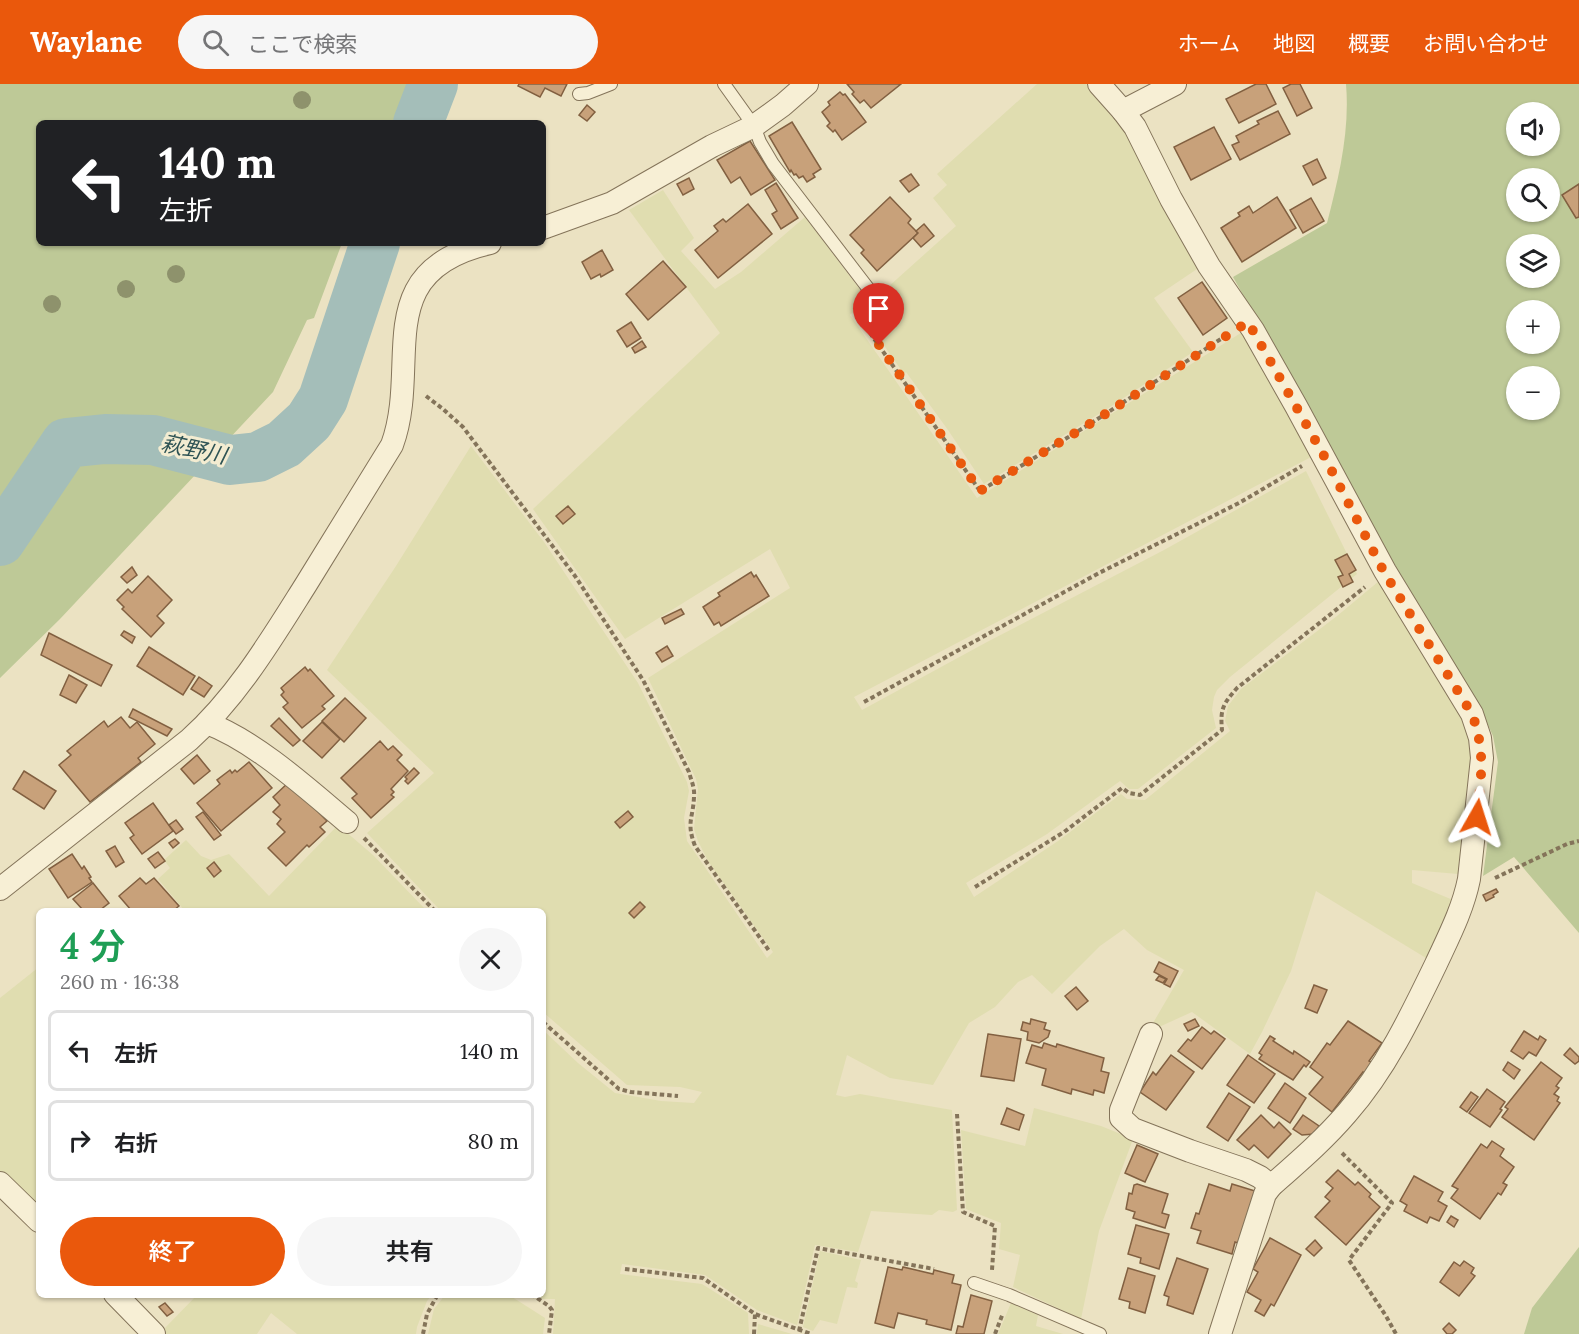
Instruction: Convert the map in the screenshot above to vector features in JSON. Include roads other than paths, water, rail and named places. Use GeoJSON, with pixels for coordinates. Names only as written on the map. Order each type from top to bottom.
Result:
{"type":"FeatureCollection","features":[{"type":"Feature","properties":{"kind":"street"},"geometry":{"type":"LineString","coordinates":[[546,227],[612,203],[712,146],[754,126],[807,84]]}},
{"type":"Feature","properties":{"kind":"street"},"geometry":{"type":"LineString","coordinates":[[1099,84],[1135,127],[1171,199],[1209,266],[1248,322],[1323,454],[1384,572],[1472,714],[1480,738],[1482,758],[1467,891],[1452,929],[1402,1031],[1370,1084],[1348,1113],[1265,1194],[1220,1334]]}},
{"type":"Feature","properties":{"kind":"street"},"geometry":{"type":"LineString","coordinates":[[1123,111],[1175,84]]}},
{"type":"Feature","properties":{"kind":"street"},"geometry":{"type":"LineString","coordinates":[[0,890],[207,723],[225,704],[278,629],[392,445],[398,423],[404,336],[409,308],[417,288],[431,271],[448,257],[477,246]]}},
{"type":"Feature","properties":{"kind":"street"},"geometry":{"type":"LineString","coordinates":[[207,723],[224,729],[245,743],[347,822]]}},
{"type":"Feature","properties":{"kind":"street"},"geometry":{"type":"LineString","coordinates":[[1151,1034],[1121,1110],[1124,1123],[1157,1139],[1246,1170],[1271,1186]]}},
{"type":"Feature","properties":{"kind":"street"},"geometry":{"type":"LineString","coordinates":[[0,1183],[36,1218]]}},
{"type":"Feature","properties":{"kind":"street"},"geometry":{"type":"LineString","coordinates":[[119,1298],[154,1334]]}},
{"type":"Feature","properties":{"kind":"lane"},"geometry":{"type":"LineString","coordinates":[[579,94],[611,84]]}},
{"type":"Feature","properties":{"kind":"lane"},"geometry":{"type":"LineString","coordinates":[[724,84],[754,126],[760,142],[778,171],[874,296]]}},
{"type":"Feature","properties":{"kind":"lane"},"geometry":{"type":"LineString","coordinates":[[974,1283],[1100,1334]]}},
{"type":"Feature","properties":{"kind":"waterway","name":"萩野川"},"geometry":{"type":"LineString","coordinates":[[419,120],[433,84]]}},
{"type":"Feature","properties":{"kind":"waterway","name":"萩野川"},"geometry":{"type":"LineString","coordinates":[[0,541],[66,443],[105,439],[153,440],[230,460],[258,457],[284,444],[309,421],[323,399],[374,246]]}}]}
